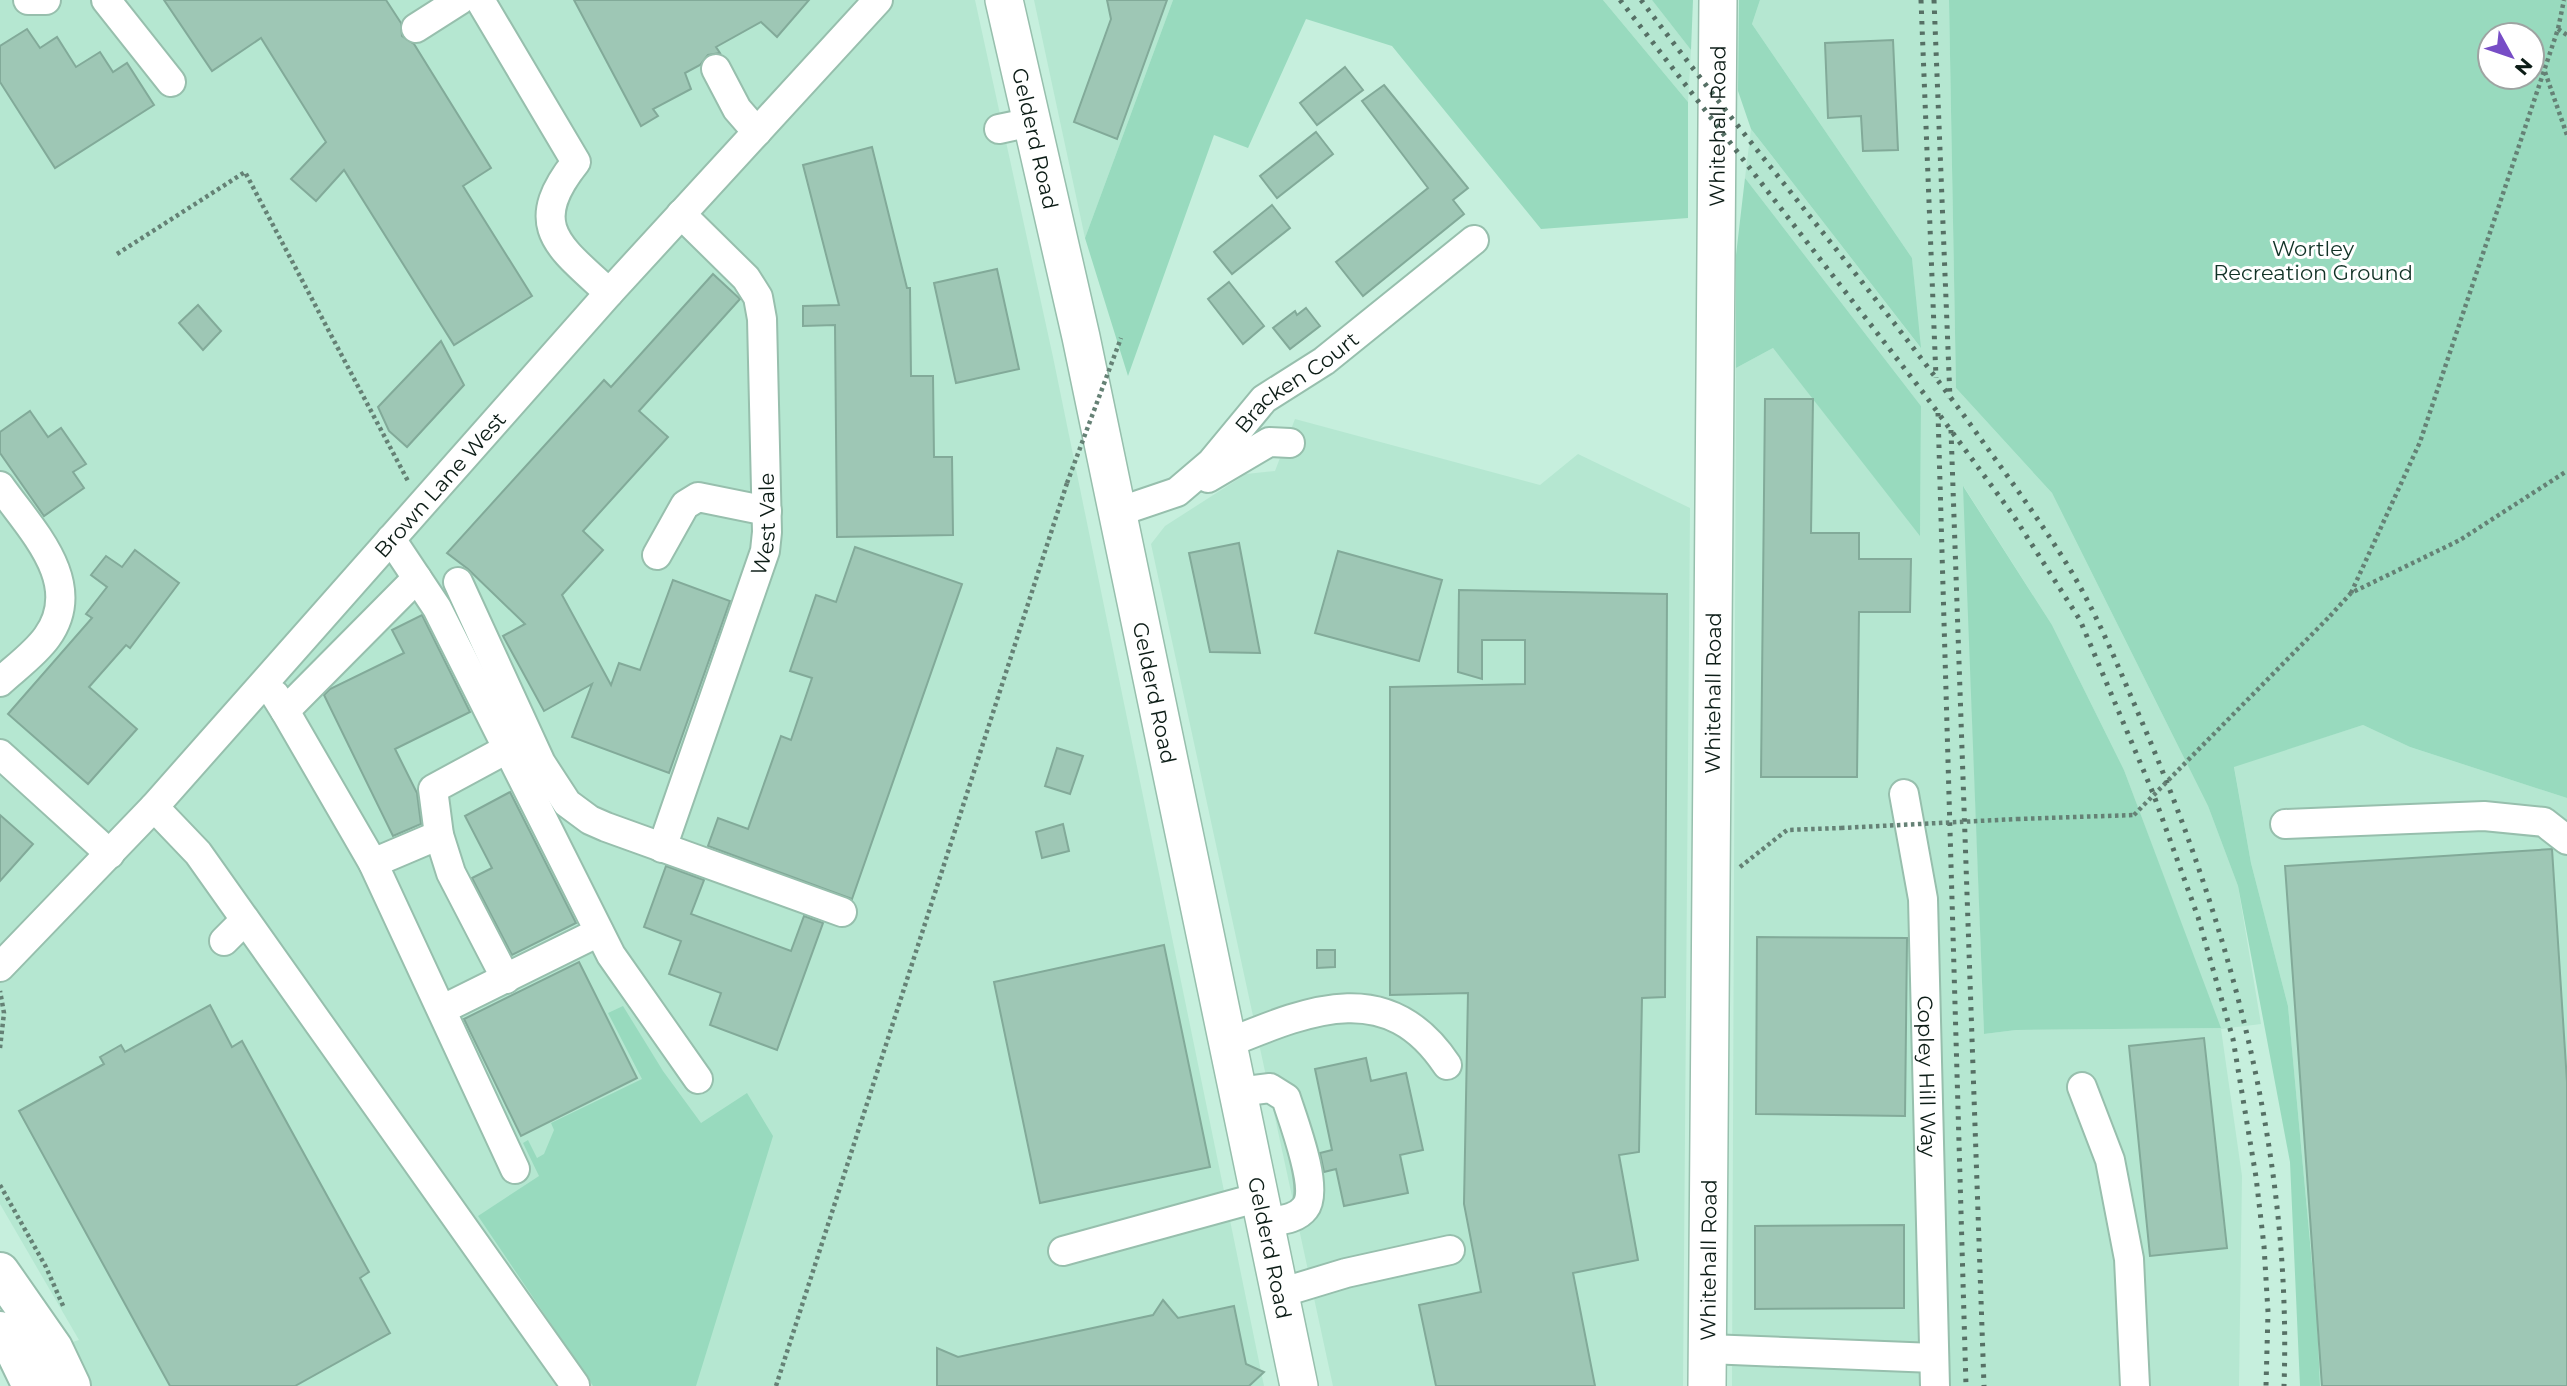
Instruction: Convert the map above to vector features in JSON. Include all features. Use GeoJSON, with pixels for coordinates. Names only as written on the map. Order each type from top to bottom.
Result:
{"type":"FeatureCollection","features":[{"type":"Feature","properties":{"kind":"highway"},"geometry":{"type":"LineString","coordinates":[[0,1272],[52,1348],[71,1386]]}},
{"type":"Feature","properties":{"kind":"highway"},"geometry":{"type":"LineString","coordinates":[[0,1331],[16,1353],[32,1386]]}},
{"type":"Feature","properties":{"kind":"main road","name":"Gelderd Road"},"geometry":{"type":"LineString","coordinates":[[1004,0],[1016,125],[1118,512],[1299,1386]]}},
{"type":"Feature","properties":{"kind":"main road","name":"Whitehall Road"},"geometry":{"type":"LineString","coordinates":[[1707,1386],[1718,0]]}},
{"type":"Feature","properties":{"kind":"street"},"geometry":{"type":"LineString","coordinates":[[28,0],[46,0]]}},
{"type":"Feature","properties":{"kind":"street"},"geometry":{"type":"LineString","coordinates":[[106,0],[171,82]]}},
{"type":"Feature","properties":{"kind":"street"},"geometry":{"type":"LineString","coordinates":[[416,28],[460,0]]}},
{"type":"Feature","properties":{"kind":"street"},"geometry":{"type":"LineString","coordinates":[[480,0],[576,162],[562,180],[553,198],[549,221],[552,230],[560,247],[609,293]]}},
{"type":"Feature","properties":{"kind":"street","name":"Brown Lane West"},"geometry":{"type":"LineString","coordinates":[[0,968],[154,807],[609,293],[870,14]]}},
{"type":"Feature","properties":{"kind":"street"},"geometry":{"type":"LineString","coordinates":[[716,69],[737,109],[757,132]]}},
{"type":"Feature","properties":{"kind":"street","name":"West Vale"},"geometry":{"type":"LineString","coordinates":[[662,848],[765,551],[767,511],[762,319],[758,297],[729,259],[681,214]]}},
{"type":"Feature","properties":{"kind":"street","name":"Bracken Court"},"geometry":{"type":"LineString","coordinates":[[1118,512],[1177,492],[1212,463],[1264,399],[1324,361],[1474,240]]}},
{"type":"Feature","properties":{"kind":"street"},"geometry":{"type":"LineString","coordinates":[[1177,492],[1195,487],[1269,442],[1290,443]]}},
{"type":"Feature","properties":{"kind":"street"},"geometry":{"type":"LineString","coordinates":[[0,486],[54,564],[62,587],[60,614],[46,638],[0,682]]}},
{"type":"Feature","properties":{"kind":"street"},"geometry":{"type":"LineString","coordinates":[[657,555],[685,505],[698,497],[767,511]]}},
{"type":"Feature","properties":{"kind":"street"},"geometry":{"type":"LineString","coordinates":[[391,539],[437,608],[611,956],[698,1079]]}},
{"type":"Feature","properties":{"kind":"street"},"geometry":{"type":"LineString","coordinates":[[285,712],[417,578]]}},
{"type":"Feature","properties":{"kind":"street"},"geometry":{"type":"LineString","coordinates":[[458,582],[541,763],[559,793],[590,820],[842,912]]}},
{"type":"Feature","properties":{"kind":"street"},"geometry":{"type":"LineString","coordinates":[[267,680],[373,863],[443,1009],[485,1110],[515,1169]]}},
{"type":"Feature","properties":{"kind":"street"},"geometry":{"type":"LineString","coordinates":[[506,979],[451,873],[439,835],[433,789],[507,749]]}},
{"type":"Feature","properties":{"kind":"street"},"geometry":{"type":"LineString","coordinates":[[0,754],[110,855]]}},
{"type":"Feature","properties":{"kind":"street","name":"Copley Hill Way"},"geometry":{"type":"LineString","coordinates":[[1708,1349],[1934,1372],[1923,899],[1904,794]]}},
{"type":"Feature","properties":{"kind":"street"},"geometry":{"type":"LineString","coordinates":[[154,807],[198,853],[575,1385]]}},
{"type":"Feature","properties":{"kind":"street"},"geometry":{"type":"LineString","coordinates":[[2285,824],[2484,816],[2544,822],[2567,840]]}},
{"type":"Feature","properties":{"kind":"street"},"geometry":{"type":"LineString","coordinates":[[373,863],[439,835]]}},
{"type":"Feature","properties":{"kind":"street"},"geometry":{"type":"LineString","coordinates":[[224,941],[245,920]]}},
{"type":"Feature","properties":{"kind":"street"},"geometry":{"type":"LineString","coordinates":[[443,1009],[599,932]]}},
{"type":"Feature","properties":{"kind":"street"},"geometry":{"type":"LineString","coordinates":[[1228,1043],[1309,1013],[1348,1006],[1382,1014],[1416,1030],[1435,1047],[1447,1065]]}},
{"type":"Feature","properties":{"kind":"street"},"geometry":{"type":"LineString","coordinates":[[2082,1087],[2110,1160],[2129,1259],[2134,1386]]}},
{"type":"Feature","properties":{"kind":"street"},"geometry":{"type":"LineString","coordinates":[[1062,1251],[1263,1210],[1294,1217],[1307,1207],[1311,1188],[1286,1098],[1270,1088],[1238,1092]]}},
{"type":"Feature","properties":{"kind":"street"},"geometry":{"type":"LineString","coordinates":[[1280,1293],[1346,1273],[1450,1250]]}},
{"type":"Feature","properties":{"kind":"path"},"geometry":{"type":"LineString","coordinates":[[2546,65],[2564,0]]}},
{"type":"Feature","properties":{"kind":"path"},"geometry":{"type":"LineString","coordinates":[[2558,29],[2567,35]]}},
{"type":"Feature","properties":{"kind":"path"},"geometry":{"type":"LineString","coordinates":[[2546,77],[2567,135]]}},
{"type":"Feature","properties":{"kind":"path"},"geometry":{"type":"LineString","coordinates":[[1740,879],[1740,866],[1787,830],[2134,815],[2351,593],[2420,442],[2537,91]]}},
{"type":"Feature","properties":{"kind":"path"},"geometry":{"type":"LineString","coordinates":[[117,254],[245,172],[421,506]]}},
{"type":"Feature","properties":{"kind":"path"},"geometry":{"type":"LineString","coordinates":[[776,1386],[925,916],[1067,483],[1121,338]]}},
{"type":"Feature","properties":{"kind":"path"},"geometry":{"type":"LineString","coordinates":[[2351,593],[2460,540],[2567,471]]}},
{"type":"Feature","properties":{"kind":"path"},"geometry":{"type":"LineString","coordinates":[[0,990],[4,1013],[0,1048]]}},
{"type":"Feature","properties":{"kind":"path"},"geometry":{"type":"LineString","coordinates":[[0,1185],[46,1267],[68,1316]]}},
{"type":"Feature","properties":{"kind":"shaded area"},"geometry":{"type":"Polygon","coordinates":[[[0,0],[975,0],[1053,357],[1264,1386],[71,1386],[53,1348],[79,1340],[0,1204],[0,0]]]}},
{"type":"Feature","properties":{"kind":"shaded area"},"geometry":{"type":"Polygon","coordinates":[[[1034,0],[1173,0],[1085,238],[1034,0]]]}},
{"type":"Feature","properties":{"kind":"shaded area"},"geometry":{"type":"Polygon","coordinates":[[[1603,0],[1652,0],[1691,50],[1688,102],[1603,0]]]}},
{"type":"Feature","properties":{"kind":"shaded area"},"geometry":{"type":"Polygon","coordinates":[[[1760,0],[1949,0],[1956,388],[2052,493],[2208,806],[2238,886],[2261,1024],[2221,1029],[2242,1176],[2239,1386],[1732,1386],[1736,368],[1773,348],[1920,535],[1921,406],[1745,178],[1751,129],[1920,347],[1912,258],[1752,24],[1760,0]],[[1964,487],[1984,1034],[2016,1030],[2220,1028],[2124,770],[2052,625],[1964,487]]]}},
{"type":"Feature","properties":{"kind":"shaded area"},"geometry":{"type":"Polygon","coordinates":[[[1295,419],[1540,485],[1578,454],[1690,508],[1683,1386],[1333,1386],[1151,544],[1165,526],[1246,474],[1275,471],[1295,419]]]}},
{"type":"Feature","properties":{"kind":"shaded area"},"geometry":{"type":"Polygon","coordinates":[[[2363,725],[2410,747],[2567,798],[2567,1386],[2320,1386],[2317,1317],[2288,1006],[2251,863],[2234,766],[2363,725]]]}},
{"type":"Feature","properties":{"kind":"green space"},"geometry":{"type":"Polygon","coordinates":[[[1173,0],[1603,0],[1688,102],[1688,218],[1541,229],[1392,46],[1306,19],[1248,148],[1214,135],[1128,376],[1085,238],[1173,0]]]}},
{"type":"Feature","properties":{"kind":"green space"},"geometry":{"type":"Polygon","coordinates":[[[1652,0],[1693,0],[1691,50],[1652,0]]]}},
{"type":"Feature","properties":{"kind":"green space"},"geometry":{"type":"Polygon","coordinates":[[[1739,0],[1760,0],[1752,24],[1912,258],[1921,348],[1751,129],[1738,91],[1739,0]]]}},
{"type":"Feature","properties":{"kind":"green space","name":"Wortley Recreation Ground"},"geometry":{"type":"Polygon","coordinates":[[[1949,0],[2567,0],[2567,798],[2410,747],[2363,725],[2234,767],[2251,863],[2288,1006],[2317,1317],[2320,1386],[2300,1386],[2290,1162],[2238,886],[2208,806],[2052,493],[1956,388],[1949,0]]]}},
{"type":"Feature","properties":{"kind":"green space"},"geometry":{"type":"Polygon","coordinates":[[[1745,178],[1921,406],[1920,536],[1773,348],[1736,368],[1736,255],[1745,178]]]}},
{"type":"Feature","properties":{"kind":"green space"},"geometry":{"type":"Polygon","coordinates":[[[1963,486],[2052,625],[2124,770],[2221,1028],[2016,1030],[1984,1034],[1963,486]]]}},
{"type":"Feature","properties":{"kind":"green space"},"geometry":{"type":"Polygon","coordinates":[[[623,1006],[663,1071],[701,1123],[747,1093],[773,1136],[696,1386],[593,1386],[478,1216],[539,1176],[523,1143],[528,1140],[537,1158],[544,1154],[554,1130],[551,1123],[642,1079],[608,1013],[623,1006]]]}},
{"type":"Feature","properties":{"kind":"building"},"geometry":{"type":"Polygon","coordinates":[[[164,0],[386,0],[401,23],[402,36],[414,44],[491,168],[463,186],[532,296],[454,345],[344,170],[316,201],[291,179],[326,142],[261,38],[212,71],[164,0]]]}},
{"type":"Feature","properties":{"kind":"building"},"geometry":{"type":"Polygon","coordinates":[[[574,0],[809,0],[777,37],[761,22],[716,47],[720,53],[708,55],[700,65],[685,73],[691,89],[653,109],[658,116],[641,126],[574,0]]]}},
{"type":"Feature","properties":{"kind":"building"},"geometry":{"type":"Polygon","coordinates":[[[1107,0],[1167,0],[1117,139],[1074,122],[1111,19],[1107,0]]]}},
{"type":"Feature","properties":{"kind":"building"},"geometry":{"type":"Polygon","coordinates":[[[27,29],[40,48],[57,37],[76,67],[100,52],[113,72],[127,63],[154,105],[55,168],[0,82],[0,46],[27,29]]]}},
{"type":"Feature","properties":{"kind":"building"},"geometry":{"type":"Polygon","coordinates":[[[1893,40],[1898,150],[1863,151],[1861,116],[1828,118],[1825,43],[1893,40]]]}},
{"type":"Feature","properties":{"kind":"building"},"geometry":{"type":"Polygon","coordinates":[[[1345,67],[1363,90],[1317,125],[1300,103],[1345,67]]]}},
{"type":"Feature","properties":{"kind":"building"},"geometry":{"type":"Polygon","coordinates":[[[1384,85],[1468,188],[1453,200],[1464,214],[1363,296],[1336,262],[1428,188],[1362,101],[1384,85]]]}},
{"type":"Feature","properties":{"kind":"building"},"geometry":{"type":"Polygon","coordinates":[[[1316,132],[1333,154],[1277,198],[1260,176],[1316,132]]]}},
{"type":"Feature","properties":{"kind":"building"},"geometry":{"type":"Polygon","coordinates":[[[872,147],[907,288],[910,288],[911,376],[933,376],[934,457],[952,457],[953,535],[837,537],[835,325],[803,326],[803,306],[839,305],[803,165],[872,147]]]}},
{"type":"Feature","properties":{"kind":"building"},"geometry":{"type":"Polygon","coordinates":[[[1272,205],[1290,228],[1232,274],[1214,252],[1272,205]]]}},
{"type":"Feature","properties":{"kind":"building"},"geometry":{"type":"Polygon","coordinates":[[[997,269],[1019,369],[956,383],[934,283],[997,269]]]}},
{"type":"Feature","properties":{"kind":"building"},"geometry":{"type":"Polygon","coordinates":[[[713,274],[740,299],[639,411],[668,437],[583,531],[603,550],[562,595],[611,685],[619,663],[640,670],[673,580],[730,601],[669,773],[572,737],[592,684],[544,711],[503,636],[525,624],[468,569],[447,553],[604,380],[611,387],[713,274]]]}},
{"type":"Feature","properties":{"kind":"building"},"geometry":{"type":"Polygon","coordinates":[[[1229,282],[1264,326],[1243,344],[1208,299],[1229,282]]]}},
{"type":"Feature","properties":{"kind":"building"},"geometry":{"type":"Polygon","coordinates":[[[198,305],[221,331],[203,350],[179,323],[198,305]]]}},
{"type":"Feature","properties":{"kind":"building"},"geometry":{"type":"Polygon","coordinates":[[[1306,308],[1320,326],[1290,349],[1273,328],[1295,311],[1297,315],[1306,308]]]}},
{"type":"Feature","properties":{"kind":"building"},"geometry":{"type":"Polygon","coordinates":[[[441,341],[464,385],[407,447],[389,431],[378,407],[441,341]]]}},
{"type":"Feature","properties":{"kind":"building"},"geometry":{"type":"Polygon","coordinates":[[[1765,399],[1813,399],[1811,533],[1859,533],[1859,559],[1911,559],[1910,612],[1859,612],[1857,777],[1761,777],[1765,399]]]}},
{"type":"Feature","properties":{"kind":"building"},"geometry":{"type":"Polygon","coordinates":[[[30,411],[48,437],[61,428],[86,464],[73,472],[84,488],[44,516],[0,453],[0,432],[30,411]]]}},
{"type":"Feature","properties":{"kind":"building"},"geometry":{"type":"Polygon","coordinates":[[[1239,543],[1260,653],[1210,652],[1189,553],[1239,543]]]}},
{"type":"Feature","properties":{"kind":"building"},"geometry":{"type":"Polygon","coordinates":[[[855,547],[962,584],[852,899],[708,846],[718,818],[748,829],[781,736],[791,740],[812,678],[790,671],[816,595],[836,602],[855,547]]]}},
{"type":"Feature","properties":{"kind":"building"},"geometry":{"type":"Polygon","coordinates":[[[135,550],[179,583],[130,648],[126,645],[89,687],[137,729],[88,784],[8,714],[92,618],[86,614],[107,587],[91,575],[106,556],[122,567],[135,550]]]}},
{"type":"Feature","properties":{"kind":"building"},"geometry":{"type":"Polygon","coordinates":[[[1338,551],[1442,580],[1419,661],[1315,633],[1338,551]]]}},
{"type":"Feature","properties":{"kind":"building"},"geometry":{"type":"Polygon","coordinates":[[[1459,590],[1667,594],[1665,997],[1642,998],[1639,1152],[1619,1155],[1638,1260],[1573,1273],[1595,1386],[1436,1386],[1419,1305],[1481,1292],[1464,1204],[1468,993],[1390,995],[1390,687],[1525,684],[1525,640],[1482,640],[1482,679],[1458,672],[1459,590]]]}},
{"type":"Feature","properties":{"kind":"building"},"geometry":{"type":"Polygon","coordinates":[[[422,615],[470,712],[395,749],[417,793],[421,824],[393,836],[324,695],[330,689],[404,653],[392,630],[422,615]]]}},
{"type":"Feature","properties":{"kind":"building"},"geometry":{"type":"Polygon","coordinates":[[[1057,748],[1083,756],[1070,794],[1045,786],[1057,748]]]}},
{"type":"Feature","properties":{"kind":"building"},"geometry":{"type":"Polygon","coordinates":[[[510,792],[576,923],[512,955],[472,878],[492,868],[465,816],[510,792]]]}},
{"type":"Feature","properties":{"kind":"building"},"geometry":{"type":"Polygon","coordinates":[[[0,815],[33,844],[0,881],[0,815]]]}},
{"type":"Feature","properties":{"kind":"building"},"geometry":{"type":"Polygon","coordinates":[[[1063,824],[1069,851],[1042,858],[1036,832],[1063,824]]]}},
{"type":"Feature","properties":{"kind":"building"},"geometry":{"type":"Polygon","coordinates":[[[2552,849],[2567,1082],[2567,1386],[2322,1386],[2285,866],[2552,849]]]}},
{"type":"Feature","properties":{"kind":"building"},"geometry":{"type":"Polygon","coordinates":[[[666,866],[704,880],[691,914],[791,951],[804,916],[823,923],[777,1050],[710,1025],[721,993],[669,974],[681,941],[644,927],[666,866]]]}},
{"type":"Feature","properties":{"kind":"building"},"geometry":{"type":"Polygon","coordinates":[[[1757,937],[1907,938],[1905,1116],[1756,1114],[1757,937]]]}},
{"type":"Feature","properties":{"kind":"building"},"geometry":{"type":"Polygon","coordinates":[[[1164,945],[1210,1167],[1040,1203],[994,982],[1164,945]]]}},
{"type":"Feature","properties":{"kind":"building"},"geometry":{"type":"Polygon","coordinates":[[[1317,950],[1335,950],[1335,967],[1317,968],[1317,950]]]}},
{"type":"Feature","properties":{"kind":"building"},"geometry":{"type":"Polygon","coordinates":[[[579,962],[637,1078],[521,1136],[464,1019],[579,962]]]}},
{"type":"Feature","properties":{"kind":"building"},"geometry":{"type":"Polygon","coordinates":[[[210,1005],[232,1047],[242,1041],[369,1272],[360,1278],[390,1333],[295,1386],[170,1386],[19,1111],[104,1064],[100,1057],[121,1045],[125,1052],[210,1005]]]}},
{"type":"Feature","properties":{"kind":"building"},"geometry":{"type":"Polygon","coordinates":[[[2204,1038],[2227,1248],[2150,1256],[2129,1046],[2204,1038]]]}},
{"type":"Feature","properties":{"kind":"building"},"geometry":{"type":"Polygon","coordinates":[[[1366,1058],[1371,1081],[1406,1073],[1423,1150],[1400,1155],[1408,1193],[1344,1206],[1336,1169],[1324,1172],[1320,1153],[1332,1150],[1315,1069],[1366,1058]]]}},
{"type":"Feature","properties":{"kind":"building"},"geometry":{"type":"Polygon","coordinates":[[[1904,1225],[1904,1308],[1755,1309],[1755,1226],[1904,1225]]]}},
{"type":"Feature","properties":{"kind":"building"},"geometry":{"type":"Polygon","coordinates":[[[1163,1300],[1178,1318],[1234,1306],[1246,1364],[1264,1372],[1249,1386],[937,1386],[937,1348],[958,1357],[1153,1315],[1163,1300]]]}},
{"type":"Feature","properties":{"kind":"railway"},"geometry":{"type":"LineString","coordinates":[[1620,0],[1925,395],[2013,515],[2080,620],[2153,793],[2198,917],[2233,1039],[2256,1177],[2264,1246],[2268,1312],[2266,1386]]}},
{"type":"Feature","properties":{"kind":"railway"},"geometry":{"type":"LineString","coordinates":[[1641,0],[1965,417],[2056,547],[2108,642],[2174,801],[2203,882],[2229,964],[2250,1046],[2278,1215],[2284,1300],[2284,1386]]}},
{"type":"Feature","properties":{"kind":"railway"},"geometry":{"type":"LineString","coordinates":[[1921,0],[1936,378]]}},
{"type":"Feature","properties":{"kind":"railway"},"geometry":{"type":"LineString","coordinates":[[1934,0],[1950,399]]}},
{"type":"Feature","properties":{"kind":"railway"},"geometry":{"type":"LineString","coordinates":[[1938,413],[1966,1386]]}},
{"type":"Feature","properties":{"kind":"railway"},"geometry":{"type":"LineString","coordinates":[[1951,430],[1984,1386]]}}]}
